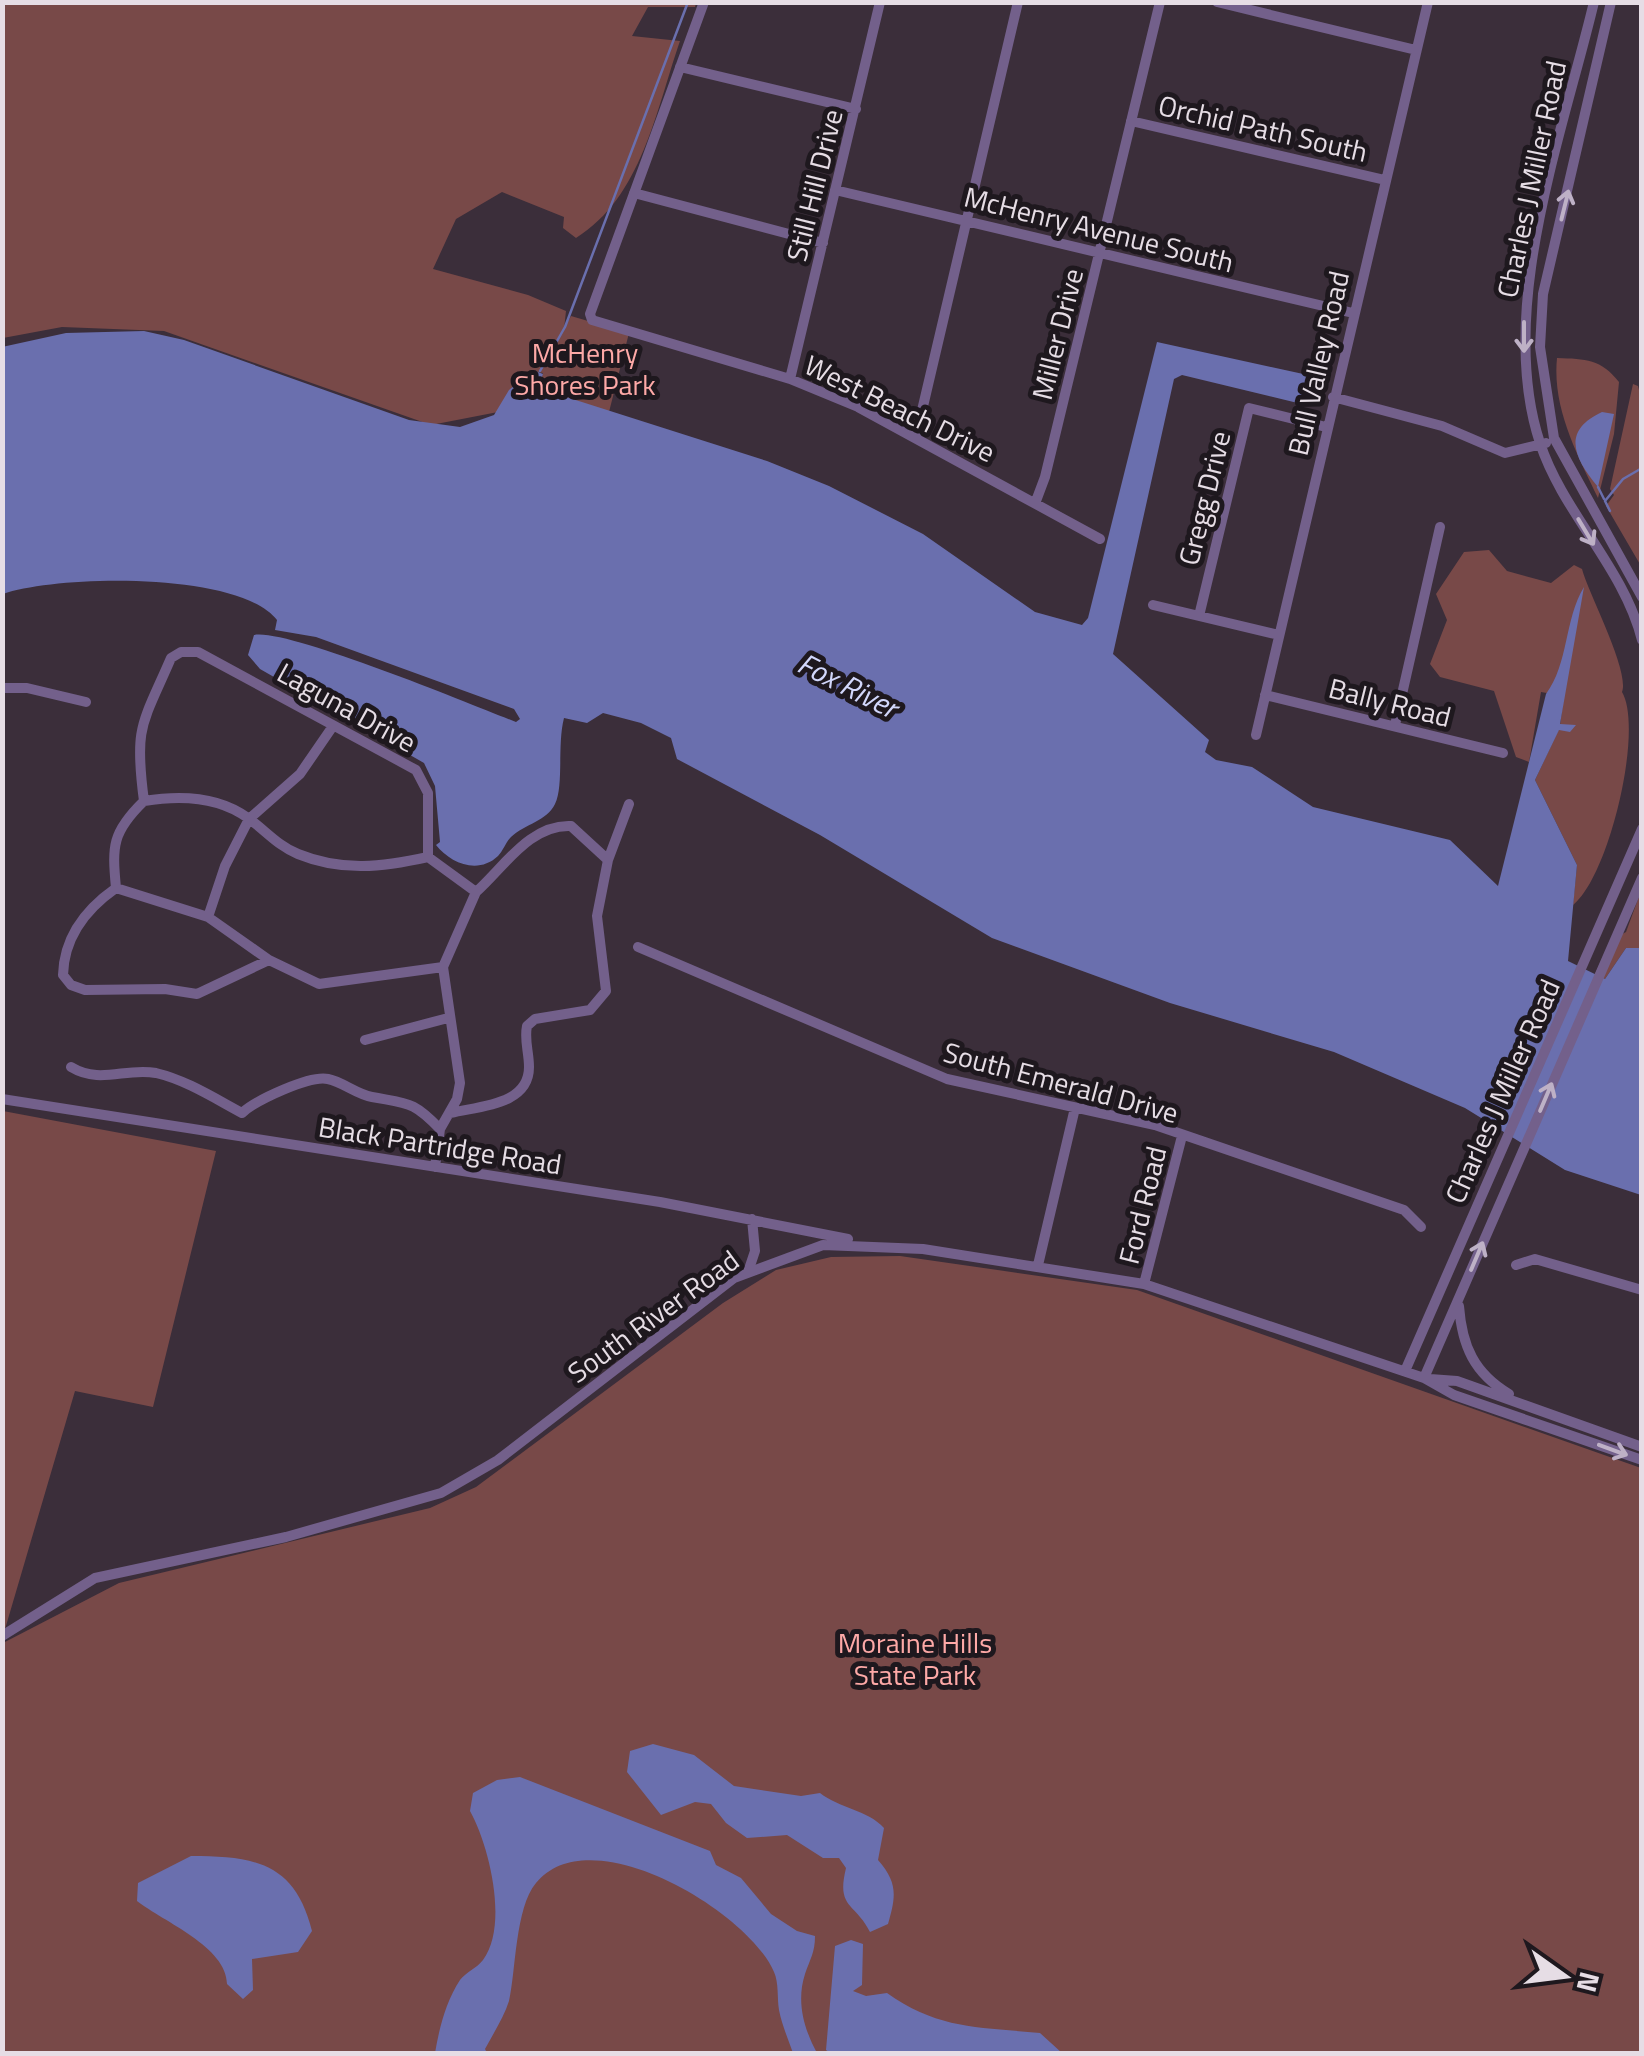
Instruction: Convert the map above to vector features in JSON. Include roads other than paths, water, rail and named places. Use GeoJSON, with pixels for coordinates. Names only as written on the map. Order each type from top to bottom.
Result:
{"type":"FeatureCollection","features":[{"type":"Feature","properties":{"kind":"street","name":"West Beach Drive"},"geometry":{"type":"LineString","coordinates":[[704,2],[590,314],[592,320],[790,379],[916,436],[1100,539]]}},
{"type":"Feature","properties":{"kind":"street","name":"Still Hill Drive"},"geometry":{"type":"LineString","coordinates":[[790,379],[880,2]]}},
{"type":"Feature","properties":{"kind":"street"},"geometry":{"type":"LineString","coordinates":[[916,436],[1018,2]]}},
{"type":"Feature","properties":{"kind":"street","name":"Miller Drive"},"geometry":{"type":"LineString","coordinates":[[1036,500],[1046,477],[1160,2]]}},
{"type":"Feature","properties":{"kind":"street"},"geometry":{"type":"LineString","coordinates":[[1217,2],[1416,50]]}},
{"type":"Feature","properties":{"kind":"street","name":"Bull Valley Road"},"geometry":{"type":"LineString","coordinates":[[1256,736],[1428,2]]}},
{"type":"Feature","properties":{"kind":"street","name":"Charles J Miller Road"},"geometry":{"type":"LineString","coordinates":[[1594,2],[1526,292],[1526,392],[1541,446],[1612,575],[1642,640]]}},
{"type":"Feature","properties":{"kind":"street","name":"Charles J Miller Road"},"geometry":{"type":"LineString","coordinates":[[1611,2],[1542,294],[1540,347],[1554,438],[1642,597]]}},
{"type":"Feature","properties":{"kind":"street"},"geometry":{"type":"LineString","coordinates":[[680,67],[856,109]]}},
{"type":"Feature","properties":{"kind":"street","name":"Orchid Path South"},"geometry":{"type":"LineString","coordinates":[[1131,121],[1385,180]]}},
{"type":"Feature","properties":{"kind":"street","name":"McHenry Avenue South"},"geometry":{"type":"LineString","coordinates":[[835,190],[1353,313]]}},
{"type":"Feature","properties":{"kind":"street"},"geometry":{"type":"LineString","coordinates":[[634,193],[823,242]]}},
{"type":"Feature","properties":{"kind":"street"},"geometry":{"type":"LineString","coordinates":[[1333,397],[1442,426],[1505,453],[1541,446],[1554,438]]}},
{"type":"Feature","properties":{"kind":"street","name":"Gregg Drive"},"geometry":{"type":"LineString","coordinates":[[1199,616],[1249,408],[1326,427]]}},
{"type":"Feature","properties":{"kind":"street"},"geometry":{"type":"LineString","coordinates":[[1395,725],[1440,527]]}},
{"type":"Feature","properties":{"kind":"street"},"geometry":{"type":"LineString","coordinates":[[1153,606],[1278,635]]}},
{"type":"Feature","properties":{"kind":"street","name":"Laguna Drive"},"geometry":{"type":"LineString","coordinates":[[144,802],[136,750],[138,730],[171,658],[181,652],[198,652],[416,770],[428,794],[428,858]]}},
{"type":"Feature","properties":{"kind":"street"},"geometry":{"type":"LineString","coordinates":[[2,688],[26,688],[86,702]]}},
{"type":"Feature","properties":{"kind":"street","name":"Bally Road"},"geometry":{"type":"LineString","coordinates":[[1265,695],[1503,753]]}},
{"type":"Feature","properties":{"kind":"street"},"geometry":{"type":"LineString","coordinates":[[208,918],[225,866],[250,819],[300,774],[333,726]]}},
{"type":"Feature","properties":{"kind":"street"},"geometry":{"type":"LineString","coordinates":[[116,888],[112,848],[125,823],[144,802],[183,798],[218,802],[250,819],[281,846],[328,863],[381,867],[428,858],[476,892]]}},
{"type":"Feature","properties":{"kind":"street"},"geometry":{"type":"LineString","coordinates":[[451,1113],[512,1098],[525,1088],[529,1069],[527,1026],[535,1018],[590,1010],[606,991],[597,916],[608,860],[630,804]]}},
{"type":"Feature","properties":{"kind":"street"},"geometry":{"type":"LineString","coordinates":[[435,1167],[440,1130],[451,1113],[460,1083],[443,966],[476,892],[539,831],[554,825],[571,826],[608,860]]}},
{"type":"Feature","properties":{"kind":"street","name":"Charles J Miller Road"},"geometry":{"type":"LineString","coordinates":[[1405,1371],[1642,829]]}},
{"type":"Feature","properties":{"kind":"street","name":"Charles J Miller Road"},"geometry":{"type":"LineString","coordinates":[[1424,1378],[1642,878]]}},
{"type":"Feature","properties":{"kind":"street"},"geometry":{"type":"LineString","coordinates":[[116,888],[208,918],[268,960],[318,984],[443,966]]}},
{"type":"Feature","properties":{"kind":"street"},"geometry":{"type":"LineString","coordinates":[[116,888],[83,918],[71,937],[64,974],[72,985],[86,990],[165,989],[197,994],[268,960]]}},
{"type":"Feature","properties":{"kind":"street","name":"South Emerald Drive"},"geometry":{"type":"LineString","coordinates":[[638,948],[947,1079],[1155,1125],[1404,1210],[1421,1227]]}},
{"type":"Feature","properties":{"kind":"street"},"geometry":{"type":"LineString","coordinates":[[365,1040],[448,1018]]}},
{"type":"Feature","properties":{"kind":"street"},"geometry":{"type":"LineString","coordinates":[[71,1067],[95,1077],[150,1072],[172,1078],[242,1112]]}},
{"type":"Feature","properties":{"kind":"street"},"geometry":{"type":"LineString","coordinates":[[238,1136],[242,1112],[272,1093],[329,1079],[369,1097],[402,1100],[419,1107],[440,1130]]}},
{"type":"Feature","properties":{"kind":"street","name":"Black Partridge Road"},"geometry":{"type":"LineString","coordinates":[[2,1099],[752,1220],[868,1244]]}},
{"type":"Feature","properties":{"kind":"street"},"geometry":{"type":"LineString","coordinates":[[1038,1265],[1075,1108]]}},
{"type":"Feature","properties":{"kind":"street","name":"Ford Road"},"geometry":{"type":"LineString","coordinates":[[1144,1284],[1182,1136]]}},
{"type":"Feature","properties":{"kind":"street"},"geometry":{"type":"LineString","coordinates":[[748,1272],[754,1250],[752,1220]]}},
{"type":"Feature","properties":{"kind":"street","name":"South River Road"},"geometry":{"type":"LineString","coordinates":[[2,1636],[95,1578],[286,1536],[441,1494],[498,1460],[748,1272],[823,1245],[868,1244],[1038,1265],[1144,1284],[1405,1371],[1454,1395],[1642,1460]]}},
{"type":"Feature","properties":{"kind":"street"},"geometry":{"type":"LineString","coordinates":[[1516,1265],[1535,1259],[1642,1290]]}},
{"type":"Feature","properties":{"kind":"street"},"geometry":{"type":"LineString","coordinates":[[1458,1300],[1460,1330],[1472,1364],[1495,1386],[1531,1408]]}},
{"type":"Feature","properties":{"kind":"street","name":"South River Road"},"geometry":{"type":"LineString","coordinates":[[1424,1378],[1457,1381],[1642,1447]]}},
{"type":"Feature","properties":{"kind":"water","name":"Fox River"},"geometry":{"type":"Polygon","coordinates":[[[144,331],[184,340],[409,420],[460,427],[494,415],[509,390],[533,370],[543,374],[538,388],[767,461],[829,486],[923,534],[1035,612],[1082,625],[1088,618],[1157,342],[1317,377],[1320,389],[1310,406],[1182,375],[1174,379],[1113,654],[1209,740],[1205,752],[1216,760],[1252,767],[1313,807],[1450,840],[1498,886],[1546,694],[1559,669],[1584,587],[1560,724],[1576,725],[1570,732],[1559,730],[1535,780],[1577,865],[1568,961],[1605,979],[1626,948],[1641,948],[1641,1195],[1565,1170],[1465,1108],[1334,1052],[1170,1003],[992,938],[820,835],[677,759],[671,738],[641,723],[603,713],[587,723],[564,718],[558,796],[551,810],[511,837],[490,862],[473,866],[449,857],[436,845],[440,842],[435,786],[424,763],[260,669],[248,655],[254,635],[273,636],[340,655],[516,722],[520,719],[514,709],[316,637],[275,630],[277,620],[257,604],[226,593],[188,585],[103,581],[63,583],[3,594],[2,347],[66,333],[144,331]]]}},
{"type":"Feature","properties":{"kind":"water"},"geometry":{"type":"Polygon","coordinates":[[[1602,412],[1614,414],[1598,487],[1578,456],[1576,436],[1589,419],[1602,412]]]}},
{"type":"Feature","properties":{"kind":"water"},"geometry":{"type":"Polygon","coordinates":[[[653,1744],[694,1755],[734,1786],[801,1796],[820,1793],[877,1822],[884,1828],[878,1860],[894,1890],[888,1924],[870,1932],[849,1904],[843,1891],[846,1868],[839,1858],[823,1858],[787,1835],[747,1838],[726,1823],[711,1804],[695,1802],[661,1815],[627,1772],[630,1751],[653,1744]]]}},
{"type":"Feature","properties":{"kind":"water"},"geometry":{"type":"Polygon","coordinates":[[[520,1777],[710,1851],[716,1865],[741,1878],[771,1914],[797,1931],[815,1936],[802,1984],[801,2005],[817,2053],[793,2053],[780,2016],[774,1972],[759,1948],[734,1923],[666,1880],[628,1866],[592,1860],[561,1865],[536,1883],[529,1894],[520,1923],[509,2001],[485,2049],[487,2053],[435,2053],[451,1997],[462,1977],[483,1960],[495,1927],[489,1864],[470,1811],[473,1793],[497,1780],[520,1777]]]}},
{"type":"Feature","properties":{"kind":"water"},"geometry":{"type":"Polygon","coordinates":[[[191,1856],[235,1858],[269,1868],[283,1877],[305,1908],[312,1931],[298,1952],[252,1959],[253,1990],[243,1999],[227,1984],[217,1958],[206,1947],[137,1901],[138,1883],[191,1856]]]}},
{"type":"Feature","properties":{"kind":"water"},"geometry":{"type":"Polygon","coordinates":[[[851,1940],[863,1944],[862,1985],[853,1991],[866,1996],[887,1993],[924,2014],[961,2025],[1040,2033],[1062,2053],[830,2053],[826,2050],[835,1946],[851,1940]]]}},
{"type":"Feature","properties":{"kind":"waterway"},"geometry":{"type":"LineString","coordinates":[[540,371],[565,327],[688,2]]}},
{"type":"Feature","properties":{"kind":"waterway"},"geometry":{"type":"LineString","coordinates":[[1610,511],[1605,501],[1623,479],[1642,468]]}},
{"type":"Feature","properties":{"kind":"waterway"},"geometry":{"type":"LineString","coordinates":[[1598,487],[1604,499]]}},
{"type":"Feature","properties":{"kind":"park label","name":"McHenry Shores Park"},"geometry":{"type":"Point","coordinates":[585,368]}},
{"type":"Feature","properties":{"kind":"park label","name":"Moraine Hills State Park"},"geometry":{"type":"Point","coordinates":[915,1658]}}]}
